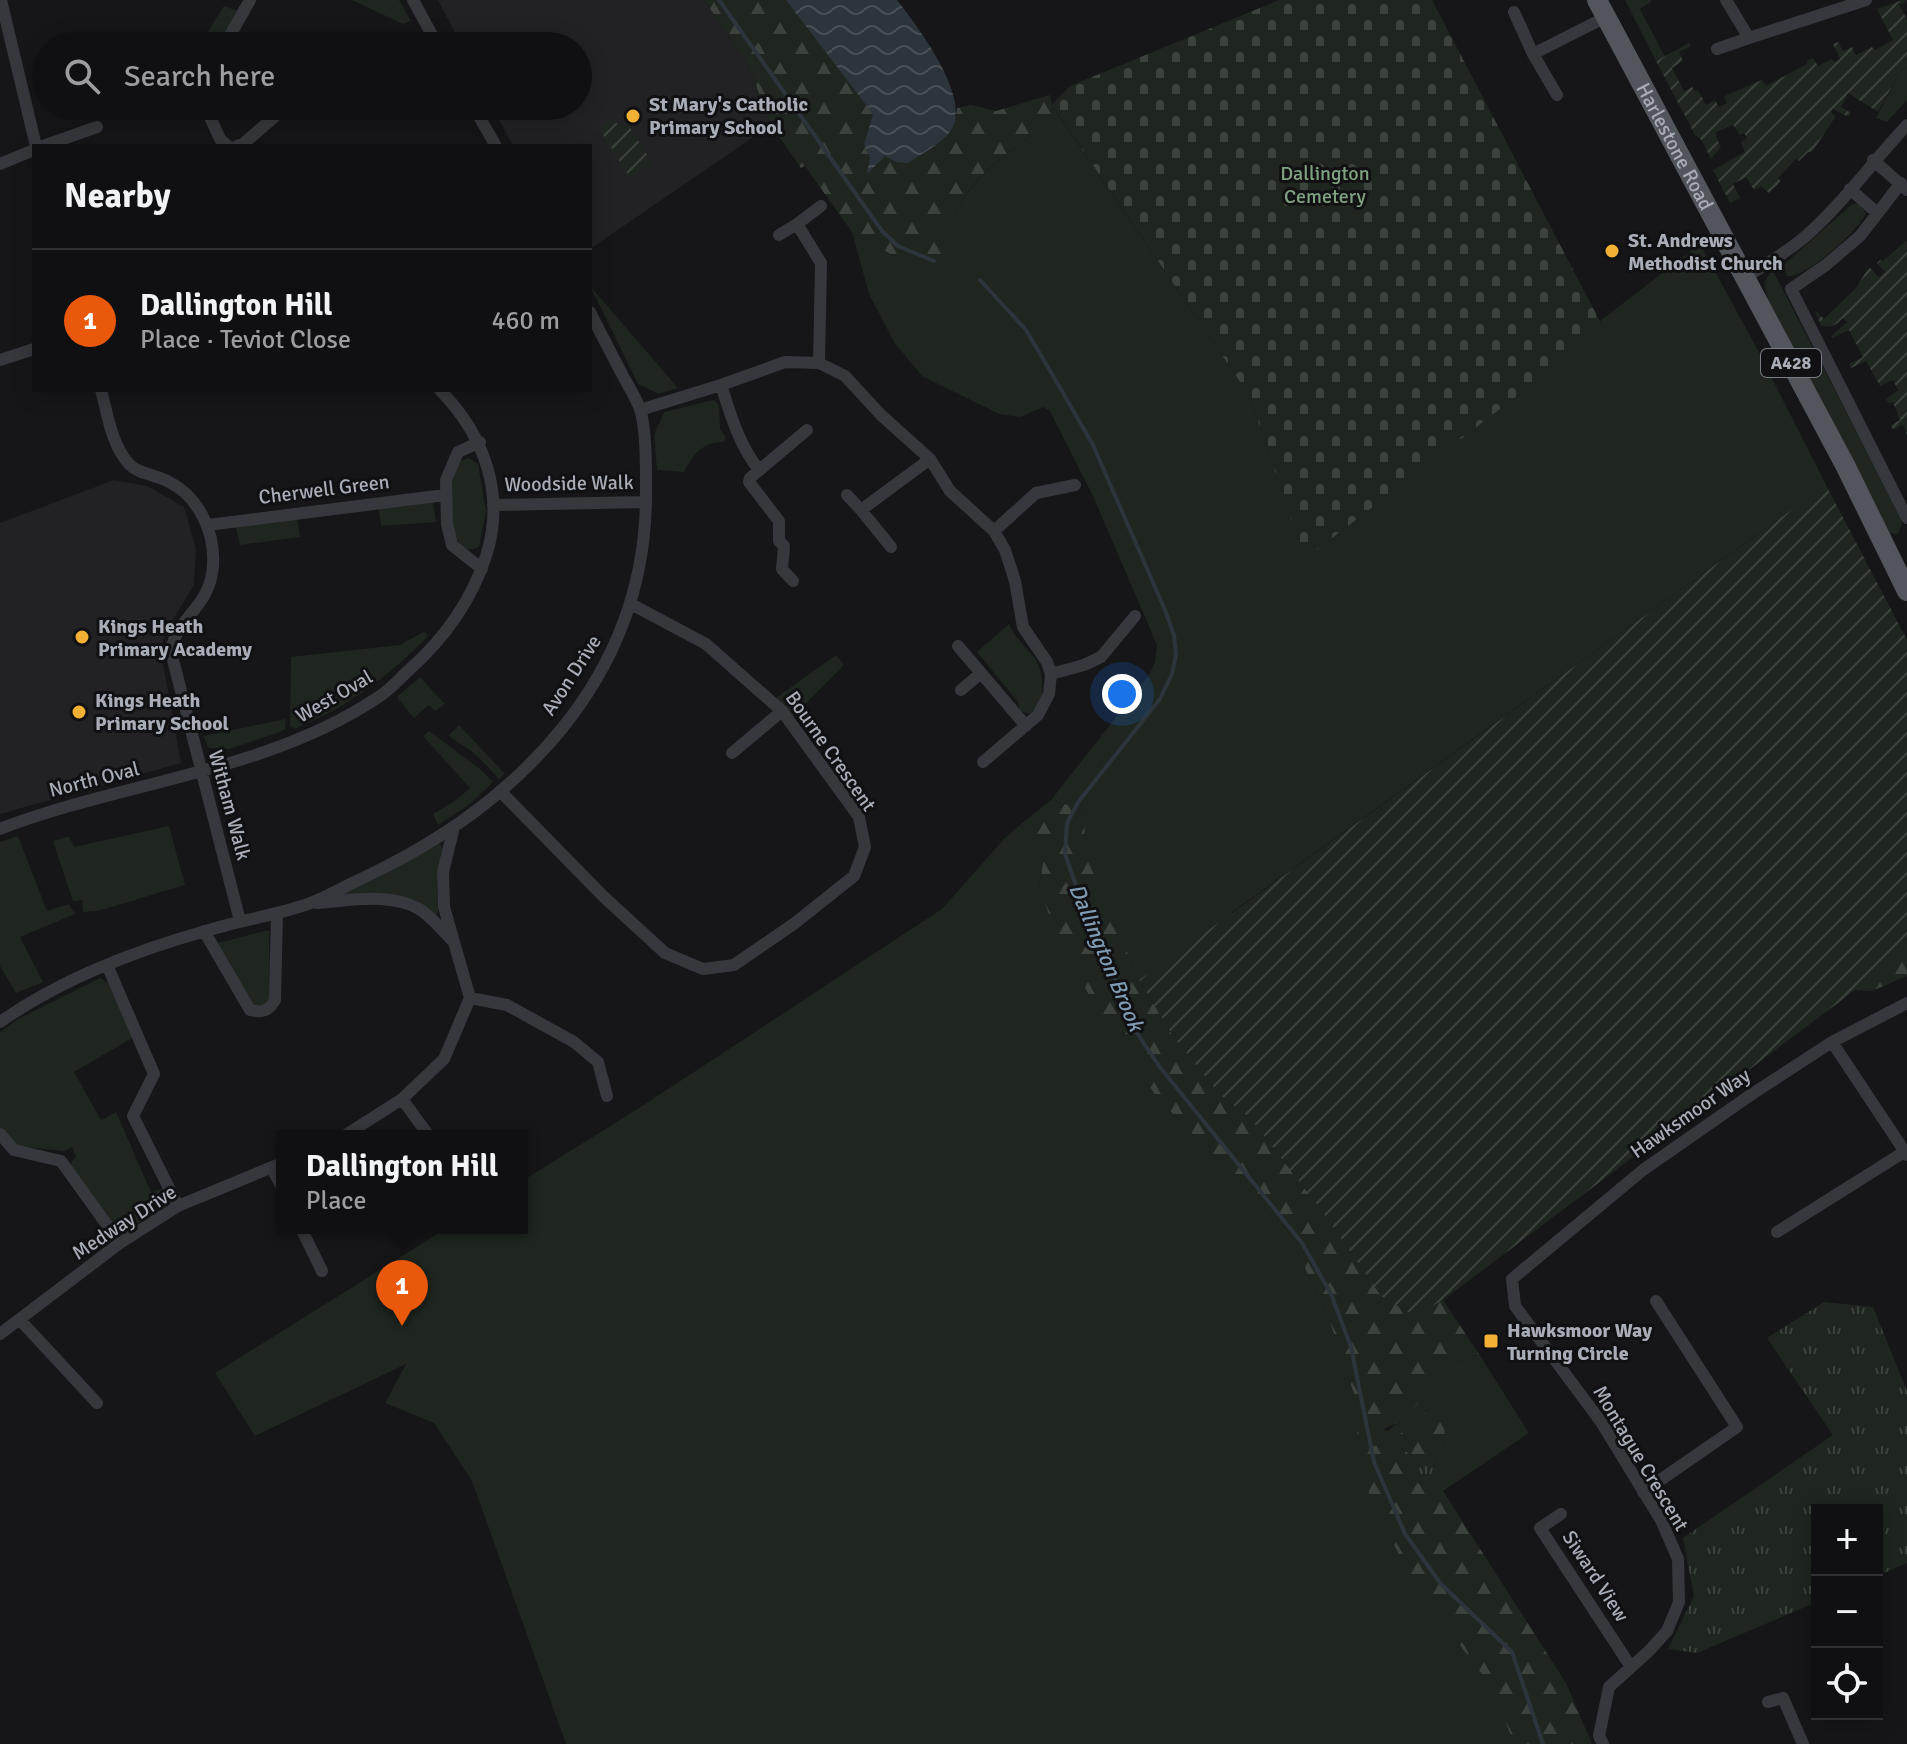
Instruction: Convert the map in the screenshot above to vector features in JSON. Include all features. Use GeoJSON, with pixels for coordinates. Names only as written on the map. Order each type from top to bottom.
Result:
{"type":"FeatureCollection","features":[{"type":"Feature","properties":{"kind":"main road","name":"Harlestone Road"},"geometry":{"type":"LineString","coordinates":[[1602,9],[1845,465],[1907,591]]}},
{"type":"Feature","properties":{"kind":"street"},"geometry":{"type":"LineString","coordinates":[[1,0],[6,56],[34,144]]}},
{"type":"Feature","properties":{"kind":"street"},"geometry":{"type":"LineString","coordinates":[[232,32],[250,0]]}},
{"type":"Feature","properties":{"kind":"street"},"geometry":{"type":"LineString","coordinates":[[413,0],[430,32]]}},
{"type":"Feature","properties":{"kind":"street"},"geometry":{"type":"LineString","coordinates":[[1726,0],[1749,38]]}},
{"type":"Feature","properties":{"kind":"street"},"geometry":{"type":"LineString","coordinates":[[1717,49],[1866,0]]}},
{"type":"Feature","properties":{"kind":"street"},"geometry":{"type":"LineString","coordinates":[[1533,54],[1602,9]]}},
{"type":"Feature","properties":{"kind":"street"},"geometry":{"type":"LineString","coordinates":[[1514,12],[1533,54],[1557,95]]}},
{"type":"Feature","properties":{"kind":"street"},"geometry":{"type":"LineString","coordinates":[[211,120],[226,144]]}},
{"type":"Feature","properties":{"kind":"street"},"geometry":{"type":"LineString","coordinates":[[243,144],[271,120]]}},
{"type":"Feature","properties":{"kind":"street"},"geometry":{"type":"LineString","coordinates":[[481,120],[495,144]]}},
{"type":"Feature","properties":{"kind":"street"},"geometry":{"type":"LineString","coordinates":[[1746,277],[1805,237],[1907,125]]}},
{"type":"Feature","properties":{"kind":"street"},"geometry":{"type":"LineString","coordinates":[[49,144],[97,127]]}},
{"type":"Feature","properties":{"kind":"street"},"geometry":{"type":"LineString","coordinates":[[0,164],[32,149]]}},
{"type":"Feature","properties":{"kind":"street"},"geometry":{"type":"LineString","coordinates":[[1873,160],[1904,186],[1876,212],[1860,236],[1791,289],[1907,518]]}},
{"type":"Feature","properties":{"kind":"street"},"geometry":{"type":"LineString","coordinates":[[1850,189],[1876,212]]}},
{"type":"Feature","properties":{"kind":"street"},"geometry":{"type":"LineString","coordinates":[[779,235],[821,206]]}},
{"type":"Feature","properties":{"kind":"street"},"geometry":{"type":"LineString","coordinates":[[797,224],[821,263],[819,363]]}},
{"type":"Feature","properties":{"kind":"street"},"geometry":{"type":"LineString","coordinates":[[592,316],[640,410],[785,362],[819,363],[845,376],[881,415],[930,459],[950,491],[994,531],[1005,550],[1015,581],[1023,627],[1047,662],[1051,674],[1049,694],[1038,715],[983,762]]}},
{"type":"Feature","properties":{"kind":"street"},"geometry":{"type":"LineString","coordinates":[[0,360],[32,350]]}},
{"type":"Feature","properties":{"kind":"street"},"geometry":{"type":"LineString","coordinates":[[721,385],[736,431],[755,474]]}},
{"type":"Feature","properties":{"kind":"street"},"geometry":{"type":"LineString","coordinates":[[102,392],[116,445],[130,466],[169,481],[182,490],[208,525]]}},
{"type":"Feature","properties":{"kind":"street","name":"West Oval"},"geometry":{"type":"LineString","coordinates":[[200,772],[300,739],[379,697],[435,647],[462,612],[491,542],[493,505],[480,442],[461,411],[442,392]]}},
{"type":"Feature","properties":{"kind":"street","name":"Avon Drive"},"geometry":{"type":"LineString","coordinates":[[0,1022],[21,1008],[107,965],[204,931],[310,903],[400,860],[454,827],[500,791],[550,743],[586,697],[610,657],[631,604],[640,569],[646,522],[646,476],[640,410]]}},
{"type":"Feature","properties":{"kind":"street"},"geometry":{"type":"LineString","coordinates":[[793,581],[782,569],[784,546],[779,541],[779,521],[749,482],[807,430]]}},
{"type":"Feature","properties":{"kind":"street"},"geometry":{"type":"LineString","coordinates":[[480,442],[458,452],[446,480],[445,495],[452,545],[482,569]]}},
{"type":"Feature","properties":{"kind":"street"},"geometry":{"type":"LineString","coordinates":[[861,510],[930,459]]}},
{"type":"Feature","properties":{"kind":"street"},"geometry":{"type":"LineString","coordinates":[[994,531],[1036,493],[1075,485]]}},
{"type":"Feature","properties":{"kind":"street","name":"Cherwell Green"},"geometry":{"type":"LineString","coordinates":[[208,525],[445,495]]}},
{"type":"Feature","properties":{"kind":"street"},"geometry":{"type":"LineString","coordinates":[[847,495],[891,547]]}},
{"type":"Feature","properties":{"kind":"street","name":"Woodside Walk"},"geometry":{"type":"LineString","coordinates":[[493,505],[646,502]]}},
{"type":"Feature","properties":{"kind":"street","name":"Witham Walk"},"geometry":{"type":"LineString","coordinates":[[208,525],[214,566],[208,590],[200,605],[175,635],[171,652],[240,921]]}},
{"type":"Feature","properties":{"kind":"street","name":"Bourne Crescent"},"geometry":{"type":"LineString","coordinates":[[500,791],[604,897],[665,953],[703,969],[734,965],[795,923],[854,876],[865,847],[859,817],[782,711],[706,644],[631,604]]}},
{"type":"Feature","properties":{"kind":"street"},"geometry":{"type":"LineString","coordinates":[[1051,674],[1101,657],[1135,616]]}},
{"type":"Feature","properties":{"kind":"street"},"geometry":{"type":"LineString","coordinates":[[958,646],[1026,726]]}},
{"type":"Feature","properties":{"kind":"street"},"geometry":{"type":"LineString","coordinates":[[961,690],[981,673]]}},
{"type":"Feature","properties":{"kind":"street"},"geometry":{"type":"LineString","coordinates":[[732,753],[782,711]]}},
{"type":"Feature","properties":{"kind":"street","name":"North Oval"},"geometry":{"type":"LineString","coordinates":[[0,829],[43,813],[200,772]]}},
{"type":"Feature","properties":{"kind":"street"},"geometry":{"type":"LineString","coordinates":[[353,1130],[402,1099],[444,1059],[470,998],[444,907],[443,872],[454,827]]}},
{"type":"Feature","properties":{"kind":"street","name":"Avon Drive"},"geometry":{"type":"LineString","coordinates":[[310,903],[401,902],[420,910],[452,940]]}},
{"type":"Feature","properties":{"kind":"street"},"geometry":{"type":"LineString","coordinates":[[204,931],[250,1010],[260,1013],[271,1008],[275,1000],[277,913]]}},
{"type":"Feature","properties":{"kind":"street"},"geometry":{"type":"LineString","coordinates":[[107,965],[154,1074],[133,1116],[178,1206]]}},
{"type":"Feature","properties":{"kind":"street"},"geometry":{"type":"LineString","coordinates":[[470,998],[507,1005],[574,1042],[598,1062],[607,1096]]}},
{"type":"Feature","properties":{"kind":"street","name":"Hawksmoor Way"},"geometry":{"type":"LineString","coordinates":[[1512,1279],[1643,1170],[1832,1042],[1907,1003]]}},
{"type":"Feature","properties":{"kind":"street"},"geometry":{"type":"LineString","coordinates":[[1777,1232],[1905,1153],[1832,1042]]}},
{"type":"Feature","properties":{"kind":"street"},"geometry":{"type":"LineString","coordinates":[[402,1099],[425,1130]]}},
{"type":"Feature","properties":{"kind":"street"},"geometry":{"type":"LineString","coordinates":[[0,1134],[14,1150],[61,1161],[120,1243]]}},
{"type":"Feature","properties":{"kind":"street","name":"Medway Drive"},"geometry":{"type":"LineString","coordinates":[[0,1334],[120,1243],[178,1206],[276,1166]]}},
{"type":"Feature","properties":{"kind":"street"},"geometry":{"type":"LineString","coordinates":[[304,1234],[322,1271]]}},
{"type":"Feature","properties":{"kind":"street","name":"Montague Crescent"},"geometry":{"type":"LineString","coordinates":[[1512,1279],[1515,1306],[1601,1422],[1662,1522],[1678,1559],[1679,1602],[1667,1631],[1609,1687],[1599,1736],[1603,1744]]}},
{"type":"Feature","properties":{"kind":"street"},"geometry":{"type":"LineString","coordinates":[[1643,1492],[1737,1427],[1656,1301]]}},
{"type":"Feature","properties":{"kind":"street"},"geometry":{"type":"LineString","coordinates":[[20,1320],[97,1403]]}},
{"type":"Feature","properties":{"kind":"street","name":"Siward View"},"geometry":{"type":"LineString","coordinates":[[1561,1514],[1540,1528],[1631,1667]]}},
{"type":"Feature","properties":{"kind":"street"},"geometry":{"type":"LineString","coordinates":[[1768,1702],[1783,1698],[1803,1744]]}},
{"type":"Feature","properties":{"kind":"shaded area","name":"St Mary's Catholic Primary School"},"geometry":{"type":"Polygon","coordinates":[[[438,0],[704,0],[748,64],[771,125],[592,248],[592,144],[512,144],[499,120],[592,120],[592,32],[455,32],[438,0]]]}},
{"type":"Feature","properties":{"kind":"shaded area","name":"Kings Heath Primary Academy"},"geometry":{"type":"Polygon","coordinates":[[[114,480],[147,486],[184,507],[196,549],[194,585],[169,626],[160,648],[181,763],[0,814],[0,523],[114,480]]]}},
{"type":"Feature","properties":{"kind":"green space"},"geometry":{"type":"Polygon","coordinates":[[[352,0],[399,0],[411,21],[403,24],[352,0]]]}},
{"type":"Feature","properties":{"kind":"green space"},"geometry":{"type":"Polygon","coordinates":[[[704,0],[786,0],[795,9],[873,114],[864,144],[870,158],[868,172],[885,156],[896,162],[956,117],[957,108],[971,105],[996,111],[1050,95],[1059,116],[1000,159],[969,190],[948,231],[942,257],[916,263],[894,256],[852,232],[805,166],[801,168],[771,125],[748,64],[704,0]]]}},
{"type":"Feature","properties":{"kind":"green space","name":"Dallington Cemetery"},"geometry":{"type":"Polygon","coordinates":[[[1279,0],[1432,0],[1604,329],[1305,559],[1249,395],[1052,105],[1070,86],[1279,0]]]}},
{"type":"Feature","properties":{"kind":"green space"},"geometry":{"type":"Polygon","coordinates":[[[1625,0],[1651,0],[1640,9],[1665,57],[1656,61],[1625,0]]]}},
{"type":"Feature","properties":{"kind":"green space"},"geometry":{"type":"Polygon","coordinates":[[[1907,1],[1899,5],[1907,19],[1907,67],[1901,69],[1878,112],[1848,93],[1841,107],[1851,113],[1849,117],[1833,109],[1831,113],[1836,116],[1812,152],[1799,161],[1796,159],[1769,193],[1761,186],[1754,190],[1746,177],[1733,184],[1740,198],[1730,203],[1713,170],[1745,152],[1741,142],[1747,138],[1744,133],[1740,135],[1733,125],[1716,132],[1721,147],[1711,159],[1656,61],[1689,43],[1691,46],[1679,52],[1683,61],[1672,68],[1684,91],[1692,87],[1698,90],[1706,105],[1715,100],[1719,107],[1727,103],[1724,97],[1729,94],[1762,80],[1766,86],[1813,58],[1818,66],[1832,59],[1834,62],[1840,59],[1833,44],[1838,42],[1843,51],[1852,47],[1856,55],[1872,47],[1875,50],[1893,40],[1877,9],[1907,1]]]}},
{"type":"Feature","properties":{"kind":"green space"},"geometry":{"type":"Polygon","coordinates":[[[224,6],[238,11],[225,32],[208,32],[224,6]]]}},
{"type":"Feature","properties":{"kind":"green space"},"geometry":{"type":"Polygon","coordinates":[[[1907,67],[1907,100],[1887,122],[1876,118],[1901,69],[1907,67]]]}},
{"type":"Feature","properties":{"kind":"green space"},"geometry":{"type":"Polygon","coordinates":[[[1059,116],[1249,395],[1305,558],[1604,329],[1600,321],[1700,244],[1826,485],[1231,913],[1319,1207],[1139,980],[1081,846],[1088,811],[1051,800],[1149,675],[1155,662],[1157,645],[1093,496],[1050,411],[1043,407],[1020,417],[999,414],[922,376],[894,342],[869,294],[852,232],[894,256],[941,257],[957,209],[969,190],[1000,159],[1059,116]]]}},
{"type":"Feature","properties":{"kind":"green space"},"geometry":{"type":"Polygon","coordinates":[[[613,117],[620,128],[628,124],[652,163],[630,178],[599,128],[613,117]]]}},
{"type":"Feature","properties":{"kind":"green space"},"geometry":{"type":"Polygon","coordinates":[[[1852,204],[1860,204],[1866,213],[1853,230],[1818,262],[1796,275],[1787,276],[1783,266],[1852,204]]]}},
{"type":"Feature","properties":{"kind":"green space"},"geometry":{"type":"Polygon","coordinates":[[[1907,240],[1907,435],[1903,425],[1893,430],[1891,425],[1900,420],[1893,402],[1888,403],[1886,399],[1898,390],[1893,380],[1880,386],[1866,361],[1851,368],[1849,364],[1863,357],[1849,330],[1831,336],[1847,322],[1843,318],[1833,326],[1821,325],[1815,312],[1824,319],[1856,288],[1869,267],[1879,277],[1885,272],[1877,263],[1907,240]]]}},
{"type":"Feature","properties":{"kind":"green space"},"geometry":{"type":"Polygon","coordinates":[[[1772,269],[1899,513],[1902,524],[1898,534],[1889,533],[1768,300],[1764,283],[1772,269]]]}},
{"type":"Feature","properties":{"kind":"green space"},"geometry":{"type":"Polygon","coordinates":[[[592,288],[678,388],[659,394],[638,384],[592,288]]]}},
{"type":"Feature","properties":{"kind":"green space"},"geometry":{"type":"Polygon","coordinates":[[[714,400],[719,405],[720,429],[726,438],[723,442],[709,444],[699,451],[684,472],[657,470],[654,435],[664,412],[714,400]]]}},
{"type":"Feature","properties":{"kind":"green space"},"geometry":{"type":"Polygon","coordinates":[[[469,458],[478,464],[486,511],[479,547],[470,549],[457,540],[451,520],[450,499],[451,483],[459,461],[469,458]]]}},
{"type":"Feature","properties":{"kind":"green space"},"geometry":{"type":"Polygon","coordinates":[[[1826,485],[1907,640],[1907,951],[1443,1300],[1415,1316],[1381,1296],[1319,1207],[1251,1119],[1219,1094],[1173,1036],[1139,980],[1826,485]]]}},
{"type":"Feature","properties":{"kind":"green space"},"geometry":{"type":"Polygon","coordinates":[[[433,501],[436,522],[381,526],[378,504],[433,501]]]}},
{"type":"Feature","properties":{"kind":"green space"},"geometry":{"type":"Polygon","coordinates":[[[297,515],[300,537],[240,545],[235,524],[297,515]]]}},
{"type":"Feature","properties":{"kind":"green space"},"geometry":{"type":"Polygon","coordinates":[[[1009,624],[1040,669],[1041,699],[1030,714],[1020,711],[1018,702],[977,652],[1009,624]]]}},
{"type":"Feature","properties":{"kind":"green space"},"geometry":{"type":"Polygon","coordinates":[[[425,631],[428,636],[414,650],[366,690],[313,721],[294,729],[290,726],[291,657],[400,645],[425,631]]]}},
{"type":"Feature","properties":{"kind":"green space"},"geometry":{"type":"Polygon","coordinates":[[[836,655],[844,665],[793,716],[776,698],[836,655]]]}},
{"type":"Feature","properties":{"kind":"green space"},"geometry":{"type":"Polygon","coordinates":[[[420,677],[445,704],[435,711],[429,705],[414,718],[397,697],[420,677]]]}},
{"type":"Feature","properties":{"kind":"green space"},"geometry":{"type":"Polygon","coordinates":[[[286,719],[285,729],[280,732],[229,749],[209,748],[203,736],[286,719]]]}},
{"type":"Feature","properties":{"kind":"green space"},"geometry":{"type":"Polygon","coordinates":[[[459,725],[505,774],[499,779],[474,753],[449,735],[459,725]]]}},
{"type":"Feature","properties":{"kind":"green space"},"geometry":{"type":"Polygon","coordinates":[[[429,731],[493,782],[470,804],[438,825],[433,814],[470,788],[423,736],[429,731]]]}},
{"type":"Feature","properties":{"kind":"green space"},"geometry":{"type":"Polygon","coordinates":[[[1051,800],[1088,811],[1082,847],[1139,980],[1173,1036],[1219,1094],[1251,1119],[1319,1207],[1381,1295],[1415,1316],[1443,1300],[1479,1354],[1437,1370],[1415,1407],[1398,1422],[1357,1434],[1358,1406],[1329,1319],[1287,1230],[1158,1099],[1089,995],[1056,933],[1039,887],[1044,857],[1020,825],[1051,800]]]}},
{"type":"Feature","properties":{"kind":"green space"},"geometry":{"type":"Polygon","coordinates":[[[1020,825],[1044,857],[1039,887],[1158,1099],[1287,1230],[1329,1319],[1358,1406],[1387,1431],[1416,1404],[1437,1370],[1479,1354],[1529,1433],[1443,1491],[1434,1464],[1445,1442],[1431,1407],[1393,1440],[1415,1585],[1494,1689],[1514,1744],[566,1744],[472,1481],[434,1423],[385,1403],[406,1364],[255,1436],[215,1373],[437,1234],[528,1234],[528,1177],[942,909],[1020,825]]]}},
{"type":"Feature","properties":{"kind":"green space"},"geometry":{"type":"Polygon","coordinates":[[[169,826],[185,885],[98,911],[83,912],[82,900],[73,901],[53,841],[69,836],[74,847],[169,826]]]}},
{"type":"Feature","properties":{"kind":"green space"},"geometry":{"type":"Polygon","coordinates":[[[18,836],[47,911],[69,904],[75,914],[20,937],[43,982],[16,993],[0,966],[0,842],[18,836]]]}},
{"type":"Feature","properties":{"kind":"green space"},"geometry":{"type":"Polygon","coordinates":[[[439,843],[444,850],[437,872],[438,914],[434,916],[417,904],[344,897],[343,893],[380,877],[439,843]]]}},
{"type":"Feature","properties":{"kind":"green space"},"geometry":{"type":"Polygon","coordinates":[[[269,930],[270,1000],[267,1004],[256,1006],[251,1003],[218,943],[269,930]]]}},
{"type":"Feature","properties":{"kind":"green space"},"geometry":{"type":"Polygon","coordinates":[[[1907,950],[1907,976],[1872,991],[1855,990],[1907,950]]]}},
{"type":"Feature","properties":{"kind":"green space"},"geometry":{"type":"Polygon","coordinates":[[[100,978],[108,983],[134,1037],[74,1072],[101,1120],[116,1112],[151,1192],[164,1188],[169,1198],[167,1206],[125,1231],[117,1230],[72,1169],[71,1162],[76,1157],[72,1147],[64,1151],[15,1146],[0,1129],[0,1032],[18,1019],[100,978]]]}},
{"type":"Feature","properties":{"kind":"green space"},"geometry":{"type":"Polygon","coordinates":[[[1824,1302],[1873,1307],[1907,1391],[1907,1563],[1883,1573],[1883,1504],[1811,1504],[1811,1605],[1697,1653],[1668,1649],[1694,1596],[1683,1538],[1833,1435],[1767,1338],[1824,1302]]]}},
{"type":"Feature","properties":{"kind":"green space"},"geometry":{"type":"Polygon","coordinates":[[[1431,1407],[1444,1419],[1445,1442],[1434,1464],[1443,1491],[1566,1683],[1592,1744],[1514,1744],[1493,1689],[1415,1585],[1369,1497],[1366,1449],[1393,1440],[1431,1407]]]}},
{"type":"Feature","properties":{"kind":"green space"},"geometry":{"type":"Polygon","coordinates":[[[1404,1451],[1415,1455],[1441,1474],[1444,1488],[1439,1493],[1420,1485],[1410,1476],[1400,1458],[1404,1451]]]}},
{"type":"Feature","properties":{"kind":"water"},"geometry":{"type":"Polygon","coordinates":[[[786,0],[897,0],[929,45],[950,84],[955,119],[949,133],[908,163],[896,162],[885,156],[867,174],[870,158],[864,144],[873,114],[786,0]]]}},
{"type":"Feature","properties":{"kind":"waterway","name":"Dallington Brook"},"geometry":{"type":"LineString","coordinates":[[719,0],[882,231],[898,246],[934,261]]}},
{"type":"Feature","properties":{"kind":"waterway","name":"Dallington Brook"},"geometry":{"type":"LineString","coordinates":[[980,280],[1026,330],[1093,445],[1174,635],[1176,654],[1172,674],[1160,699],[1079,801],[1067,823],[1065,854],[1075,883],[1101,935],[1117,986],[1137,1033],[1159,1066],[1302,1243],[1331,1294],[1351,1347],[1374,1462],[1405,1534],[1441,1584],[1512,1652],[1543,1744]]}},
{"type":"Feature","properties":{"kind":"place","name":"St Mary's Catholic Primary School"},"geometry":{"type":"Point","coordinates":[633,116]}},
{"type":"Feature","properties":{"kind":"place","name":"St. Andrews Methodist Church"},"geometry":{"type":"Point","coordinates":[1612,251]}},
{"type":"Feature","properties":{"kind":"place","name":"Kings Heath Primary Academy"},"geometry":{"type":"Point","coordinates":[82,637]}},
{"type":"Feature","properties":{"kind":"place","name":"Kings Heath Primary School"},"geometry":{"type":"Point","coordinates":[79,712]}},
{"type":"Feature","properties":{"kind":"place","name":"Dallington Hill"},"geometry":{"type":"Point","coordinates":[402,1326]}},
{"type":"Feature","properties":{"kind":"place","name":"Hawksmoor Way Turning Circle"},"geometry":{"type":"Point","coordinates":[1491,1341]}}]}
